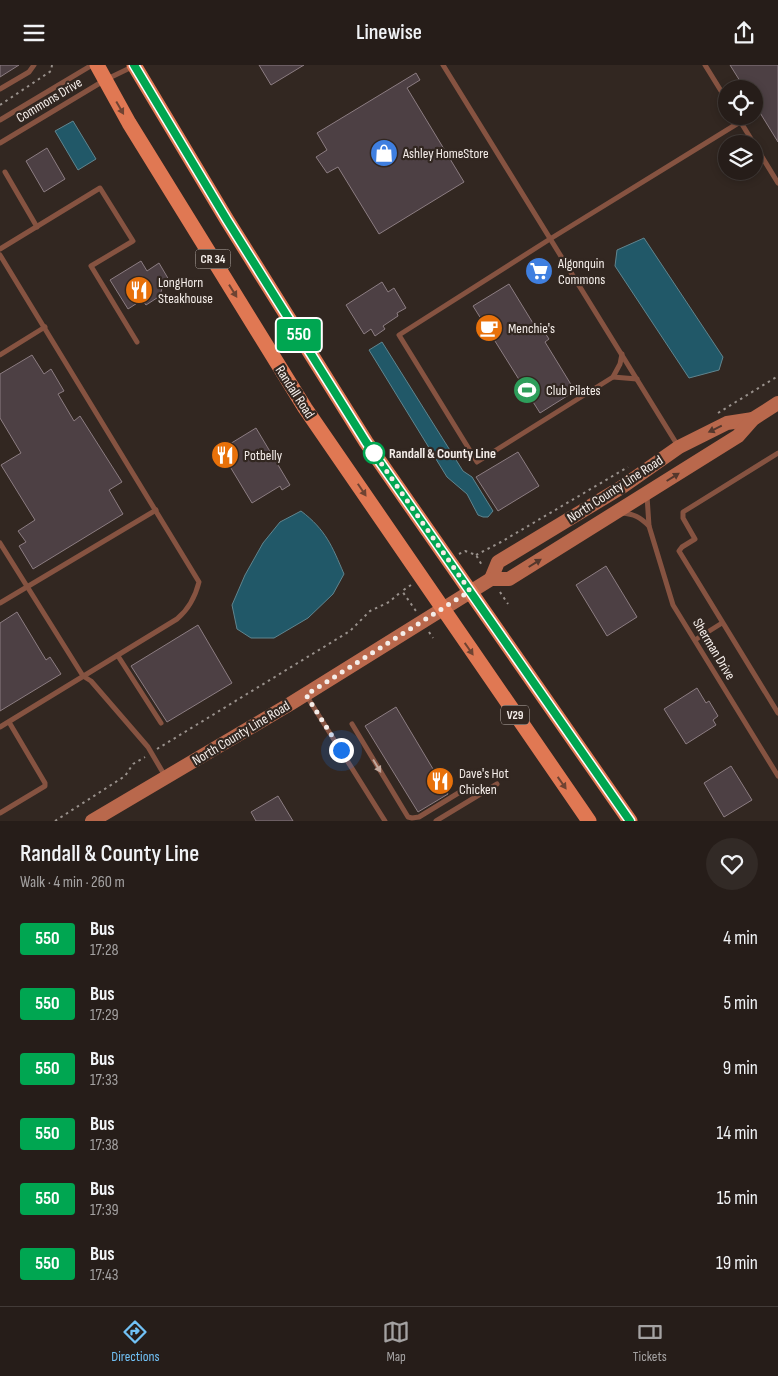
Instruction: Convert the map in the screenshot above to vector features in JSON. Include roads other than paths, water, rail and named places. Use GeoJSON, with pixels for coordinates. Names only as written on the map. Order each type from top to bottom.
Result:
{"type":"FeatureCollection","features":[{"type":"Feature","properties":{"kind":"main road","name":"Randall Road"},"geometry":{"type":"LineString","coordinates":[[97,65],[129,123],[305,408],[442,609]]}},
{"type":"Feature","properties":{"kind":"main road","name":"CR 34"},"geometry":{"type":"LineString","coordinates":[[135,65],[227,220],[366,442],[470,591]]}},
{"type":"Feature","properties":{"kind":"main road","name":"V29"},"geometry":{"type":"LineString","coordinates":[[470,591],[630,821]]}},
{"type":"Feature","properties":{"kind":"main road","name":"V29"},"geometry":{"type":"LineString","coordinates":[[442,609],[589,821]]}},
{"type":"Feature","properties":{"kind":"street","name":"North County Line Road"},"geometry":{"type":"LineString","coordinates":[[92,821],[306,695],[470,591],[491,579],[509,579],[738,437],[753,419],[778,403]]}},
{"type":"Feature","properties":{"kind":"street","name":"North County Line Road"},"geometry":{"type":"LineString","coordinates":[[491,579],[498,562],[622,487],[679,447],[727,423],[753,419]]}},
{"type":"Feature","properties":{"kind":"lane"},"geometry":{"type":"LineString","coordinates":[[0,89],[30,71],[34,65]]}},
{"type":"Feature","properties":{"kind":"lane","name":"Commons Drive"},"geometry":{"type":"LineString","coordinates":[[0,120],[92,65]]}},
{"type":"Feature","properties":{"kind":"lane","name":"Commons Drive"},"geometry":{"type":"LineString","coordinates":[[0,143],[105,80],[135,65]]}},
{"type":"Feature","properties":{"kind":"lane"},"geometry":{"type":"LineString","coordinates":[[443,65],[679,447]]}},
{"type":"Feature","properties":{"kind":"lane"},"geometry":{"type":"LineString","coordinates":[[705,65],[718,86]]}},
{"type":"Feature","properties":{"kind":"lane"},"geometry":{"type":"LineString","coordinates":[[622,354],[617,372],[613,377],[476,462],[399,335],[735,125]]}},
{"type":"Feature","properties":{"kind":"lane"},"geometry":{"type":"LineString","coordinates":[[742,125],[778,183]]}},
{"type":"Feature","properties":{"kind":"lane"},"geometry":{"type":"LineString","coordinates":[[5,172],[37,227]]}},
{"type":"Feature","properties":{"kind":"lane"},"geometry":{"type":"LineString","coordinates":[[0,249],[100,188],[133,241],[90,267],[137,342]]}},
{"type":"Feature","properties":{"kind":"lane"},"geometry":{"type":"LineString","coordinates":[[0,255],[199,582],[196,595],[186,611],[177,619],[0,727]]}},
{"type":"Feature","properties":{"kind":"lane"},"geometry":{"type":"LineString","coordinates":[[0,355],[45,327]]}},
{"type":"Feature","properties":{"kind":"lane"},"geometry":{"type":"LineString","coordinates":[[613,377],[637,379]]}},
{"type":"Feature","properties":{"kind":"lane"},"geometry":{"type":"LineString","coordinates":[[778,453],[683,512],[683,518],[696,539],[682,547],[680,551],[680,554],[778,713]]}},
{"type":"Feature","properties":{"kind":"lane","name":"Sherman Drive"},"geometry":{"type":"LineString","coordinates":[[646,493],[649,526],[673,605],[778,776]]}},
{"type":"Feature","properties":{"kind":"lane"},"geometry":{"type":"LineString","coordinates":[[0,603],[156,510]]}},
{"type":"Feature","properties":{"kind":"lane"},"geometry":{"type":"LineString","coordinates":[[616,512],[634,514],[649,526]]}},
{"type":"Feature","properties":{"kind":"lane"},"geometry":{"type":"LineString","coordinates":[[0,543],[83,676],[91,681],[152,753],[166,777]]}},
{"type":"Feature","properties":{"kind":"lane"},"geometry":{"type":"LineString","coordinates":[[695,641],[722,623]]}},
{"type":"Feature","properties":{"kind":"lane"},"geometry":{"type":"LineString","coordinates":[[118,656],[161,723]]}},
{"type":"Feature","properties":{"kind":"lane"},"geometry":{"type":"LineString","coordinates":[[306,695],[385,821]]}},
{"type":"Feature","properties":{"kind":"lane"},"geometry":{"type":"LineString","coordinates":[[0,813],[45,786],[9,722]]}},
{"type":"Feature","properties":{"kind":"lane"},"geometry":{"type":"LineString","coordinates":[[352,724],[408,817],[412,819],[419,817],[464,788]]}},
{"type":"Feature","properties":{"kind":"lane"},"geometry":{"type":"LineString","coordinates":[[436,821],[497,784]]}},
{"type":"Feature","properties":{"kind":"water"},"geometry":{"type":"Polygon","coordinates":[[[73,121],[96,159],[78,170],[55,131],[73,121]]]}},
{"type":"Feature","properties":{"kind":"water"},"geometry":{"type":"Polygon","coordinates":[[[644,238],[723,357],[719,370],[689,378],[615,266],[617,250],[644,238]]]}},
{"type":"Feature","properties":{"kind":"water"},"geometry":{"type":"Polygon","coordinates":[[[382,342],[463,471],[472,477],[493,511],[488,517],[478,515],[467,494],[447,477],[369,350],[382,342]]]}},
{"type":"Feature","properties":{"kind":"water"},"geometry":{"type":"Polygon","coordinates":[[[301,511],[317,525],[327,539],[344,574],[333,594],[308,618],[274,638],[251,638],[237,629],[232,605],[245,575],[263,543],[280,522],[301,511]]]}},
{"type":"Feature","properties":{"kind":"place","name":"Ashley HomeStore"},"geometry":{"type":"Point","coordinates":[384,153]}},
{"type":"Feature","properties":{"kind":"place","name":"Algonquin Commons"},"geometry":{"type":"Point","coordinates":[539,271]}},
{"type":"Feature","properties":{"kind":"place","name":"LongHorn Steakhouse"},"geometry":{"type":"Point","coordinates":[139,290]}},
{"type":"Feature","properties":{"kind":"place","name":"Menchie's"},"geometry":{"type":"Point","coordinates":[489,328]}},
{"type":"Feature","properties":{"kind":"place","name":"Club Pilates"},"geometry":{"type":"Point","coordinates":[527,390]}},
{"type":"Feature","properties":{"kind":"place","name":"Randall & County Line"},"geometry":{"type":"Point","coordinates":[374,453]}},
{"type":"Feature","properties":{"kind":"place","name":"Potbelly"},"geometry":{"type":"Point","coordinates":[225,455]}},
{"type":"Feature","properties":{"kind":"place","name":"Dave's Hot Chicken"},"geometry":{"type":"Point","coordinates":[440,781]}}]}
